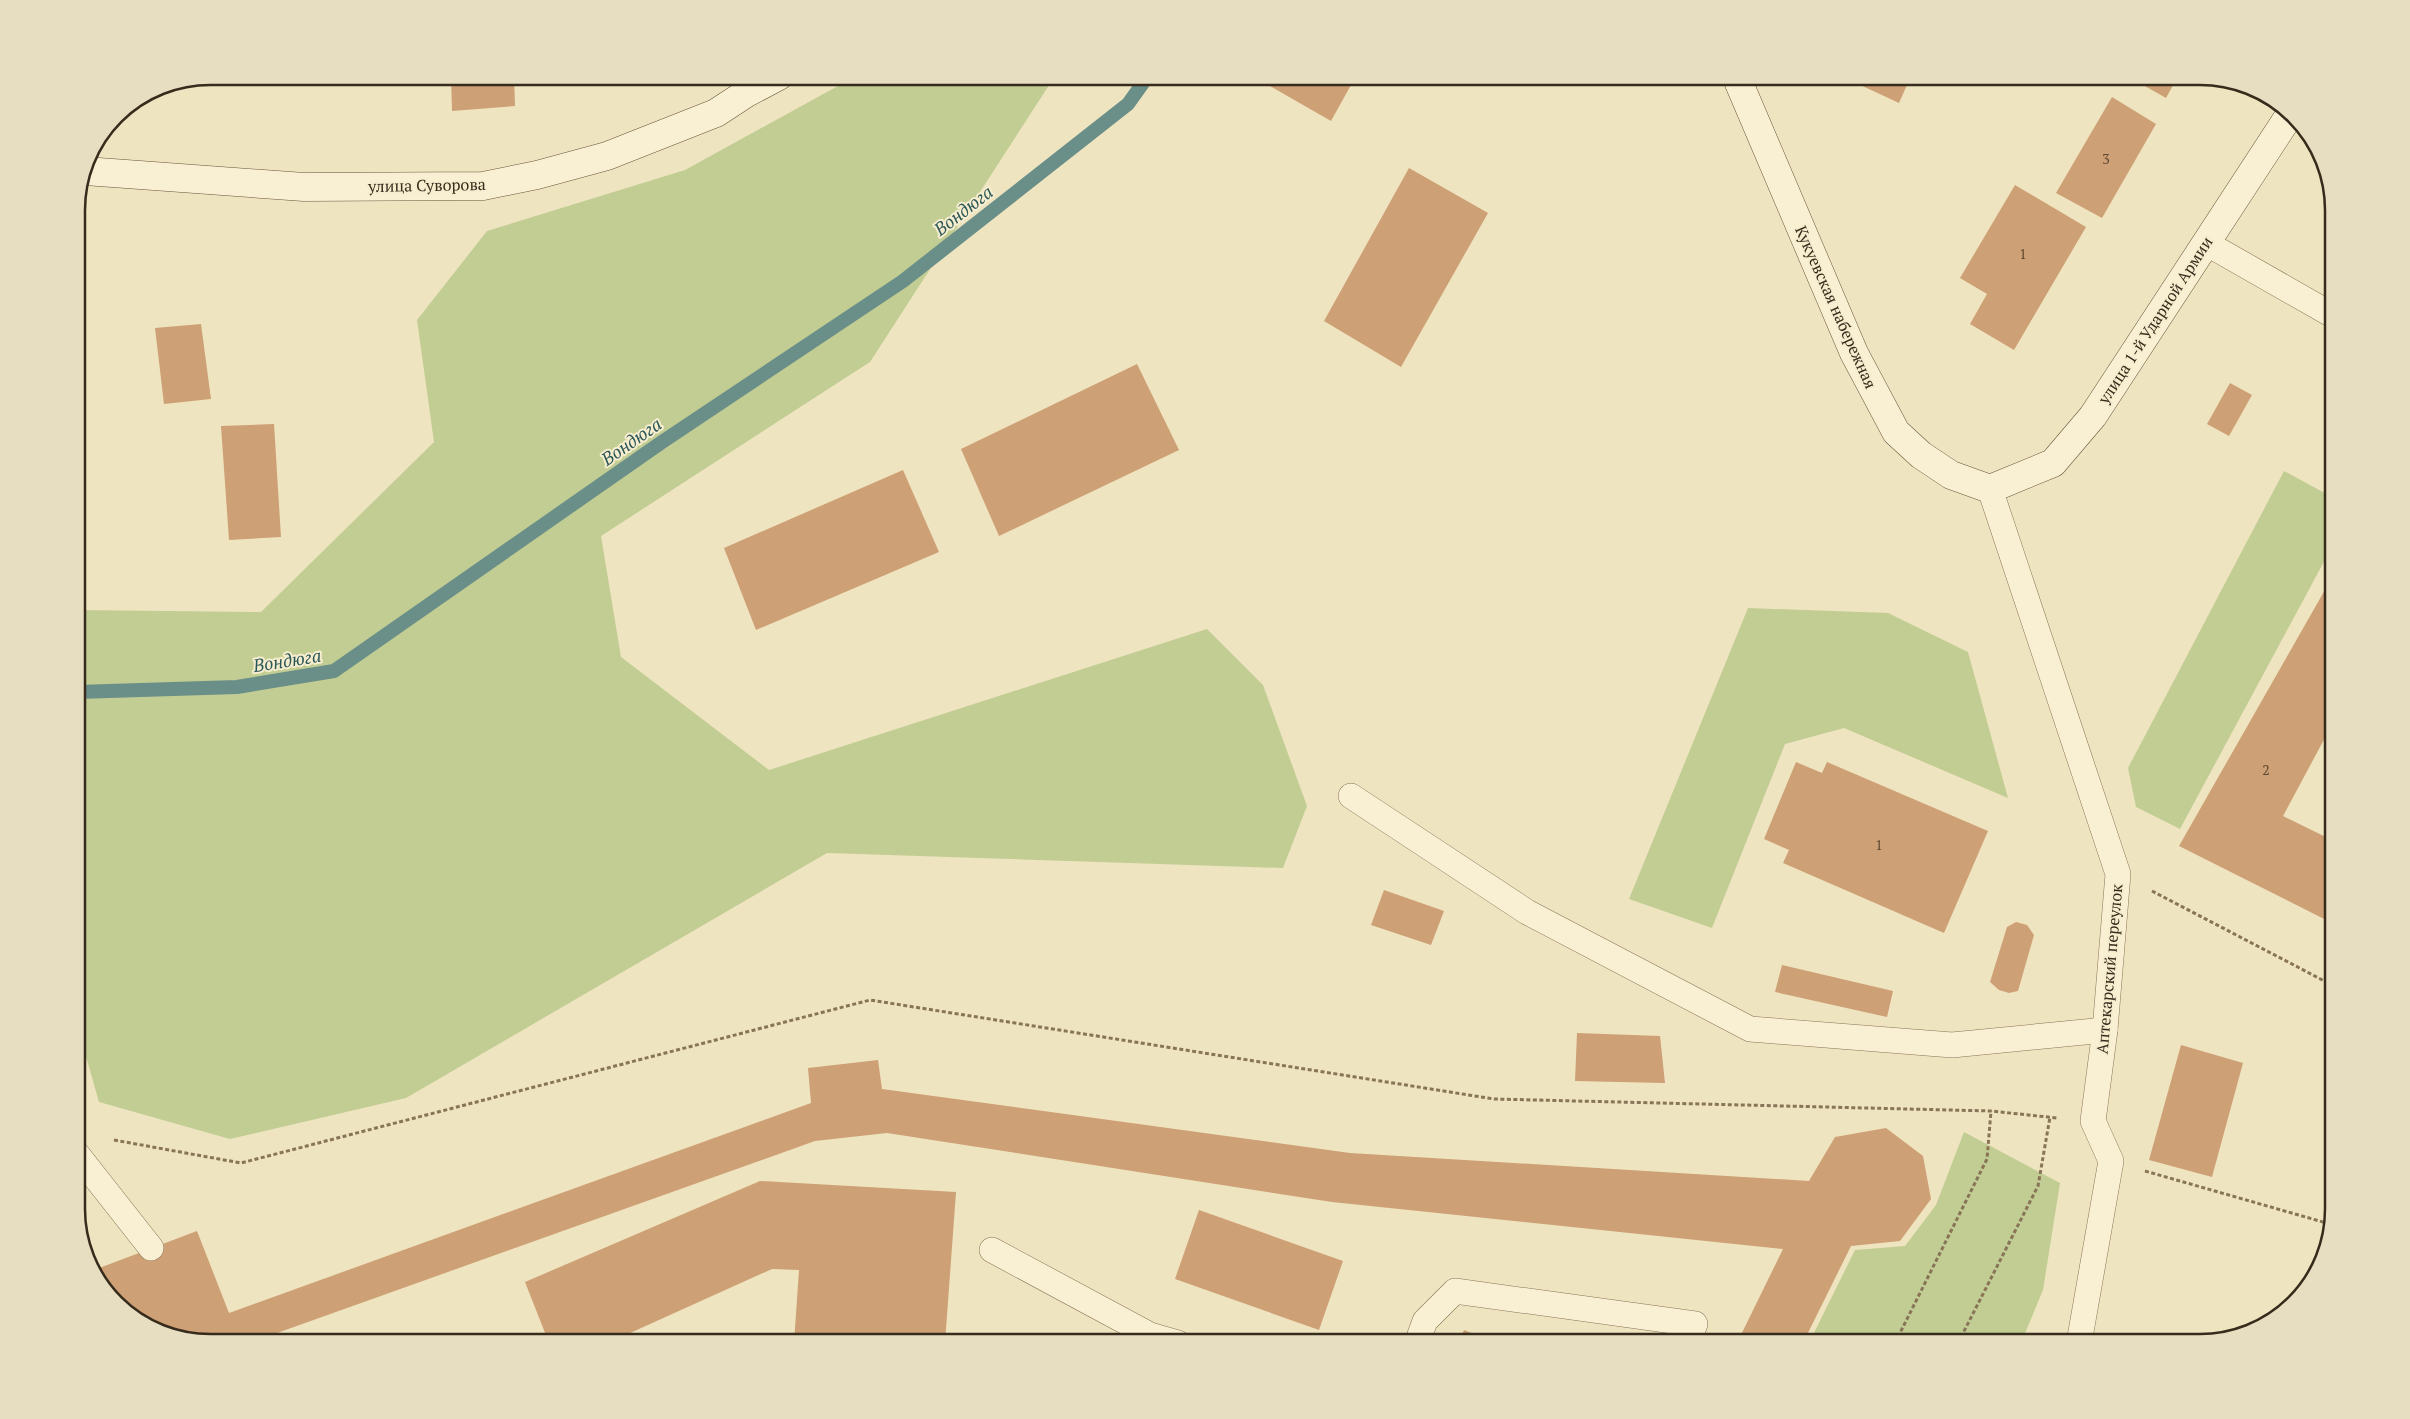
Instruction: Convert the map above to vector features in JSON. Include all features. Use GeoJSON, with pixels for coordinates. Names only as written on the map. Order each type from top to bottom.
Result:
{"type":"FeatureCollection","features":[{"type":"Feature","properties":{"kind":"main road","name":"улица Суворова"},"geometry":{"type":"LineString","coordinates":[[91,171],[304,187],[483,186],[537,175],[607,156],[716,113],[762,85]]}},
{"type":"Feature","properties":{"kind":"main road","name":"Кукуевская набережная"},"geometry":{"type":"LineString","coordinates":[[1740,85],[1854,353],[1896,432],[1920,455],[1951,475],[1990,489]]}},
{"type":"Feature","properties":{"kind":"main road","name":"улица 1-й Ударной Армии"},"geometry":{"type":"LineString","coordinates":[[1990,489],[2053,463],[2093,416],[2286,120]]}},
{"type":"Feature","properties":{"kind":"lane"},"geometry":{"type":"LineString","coordinates":[[2206,242],[2325,311]]}},
{"type":"Feature","properties":{"kind":"lane","name":"Аптекарский переулок"},"geometry":{"type":"LineString","coordinates":[[1990,489],[2118,874],[2105,1030],[2093,1121]]}},
{"type":"Feature","properties":{"kind":"lane"},"geometry":{"type":"LineString","coordinates":[[1351,796],[1527,912],[1750,1029],[1952,1045],[2105,1030]]}},
{"type":"Feature","properties":{"kind":"lane"},"geometry":{"type":"LineString","coordinates":[[2081,1334],[2111,1161],[2093,1121]]}},
{"type":"Feature","properties":{"kind":"lane"},"geometry":{"type":"LineString","coordinates":[[85,1165],[151,1248]]}},
{"type":"Feature","properties":{"kind":"lane"},"geometry":{"type":"LineString","coordinates":[[992,1250],[1148,1334]]}},
{"type":"Feature","properties":{"kind":"lane"},"geometry":{"type":"LineString","coordinates":[[1420,1334],[1425,1321],[1456,1291],[1695,1324],[1691,1334]]}},
{"type":"Feature","properties":{"kind":"path"},"geometry":{"type":"LineString","coordinates":[[2118,874],[2325,981]]}},
{"type":"Feature","properties":{"kind":"path"},"geometry":{"type":"LineString","coordinates":[[106,1139],[241,1163],[870,1000],[1494,1099],[1991,1111],[2093,1121]]}},
{"type":"Feature","properties":{"kind":"path"},"geometry":{"type":"LineString","coordinates":[[1900,1334],[1987,1159],[1991,1111]]}},
{"type":"Feature","properties":{"kind":"path"},"geometry":{"type":"LineString","coordinates":[[1963,1334],[2038,1186],[2050,1117]]}},
{"type":"Feature","properties":{"kind":"path"},"geometry":{"type":"LineString","coordinates":[[2111,1161],[2324,1222]]}},
{"type":"Feature","properties":{"kind":"green space"},"geometry":{"type":"Polygon","coordinates":[[[840,85],[1049,85],[870,362],[601,536],[621,657],[769,770],[1207,629],[1263,685],[1307,806],[1283,868],[827,853],[406,1098],[230,1139],[99,1102],[85,1053],[85,610],[261,612],[434,442],[417,320],[487,231],[685,170],[840,85]]]}},
{"type":"Feature","properties":{"kind":"green space"},"geometry":{"type":"Polygon","coordinates":[[[2284,471],[2325,493],[2325,560],[2180,829],[2136,807],[2128,768],[2284,471]]]}},
{"type":"Feature","properties":{"kind":"green space"},"geometry":{"type":"Polygon","coordinates":[[[1748,608],[1888,613],[1968,652],[2008,798],[1844,728],[1785,744],[1712,928],[1629,899],[1748,608]]]}},
{"type":"Feature","properties":{"kind":"green space"},"geometry":{"type":"Polygon","coordinates":[[[1964,1132],[2060,1183],[2043,1290],[2025,1334],[1813,1334],[1855,1250],[1905,1246],[1936,1205],[1964,1132]]]}},
{"type":"Feature","properties":{"kind":"building"},"geometry":{"type":"Polygon","coordinates":[[[451,85],[514,85],[515,106],[452,111],[451,85]]]}},
{"type":"Feature","properties":{"kind":"building"},"geometry":{"type":"Polygon","coordinates":[[[1268,85],[1351,85],[1331,121],[1268,85]]]}},
{"type":"Feature","properties":{"kind":"building"},"geometry":{"type":"Polygon","coordinates":[[[1860,85],[1907,85],[1899,103],[1860,85]]]}},
{"type":"Feature","properties":{"kind":"building"},"geometry":{"type":"Polygon","coordinates":[[[2143,85],[2173,85],[2166,98],[2143,85]]]}},
{"type":"Feature","properties":{"kind":"building"},"geometry":{"type":"Polygon","coordinates":[[[2112,97],[2156,124],[2102,218],[2056,193],[2112,97]]]}},
{"type":"Feature","properties":{"kind":"building"},"geometry":{"type":"Polygon","coordinates":[[[1409,168],[1488,213],[1401,367],[1324,321],[1409,168]]]}},
{"type":"Feature","properties":{"kind":"building"},"geometry":{"type":"Polygon","coordinates":[[[2015,185],[2086,227],[2014,350],[1970,324],[1987,294],[1960,278],[2015,185]]]}},
{"type":"Feature","properties":{"kind":"building"},"geometry":{"type":"Polygon","coordinates":[[[201,324],[211,399],[164,404],[155,328],[201,324]]]}},
{"type":"Feature","properties":{"kind":"building"},"geometry":{"type":"Polygon","coordinates":[[[1137,364],[1179,450],[999,536],[961,449],[1137,364]]]}},
{"type":"Feature","properties":{"kind":"building"},"geometry":{"type":"Polygon","coordinates":[[[2230,383],[2252,395],[2229,436],[2207,424],[2230,383]]]}},
{"type":"Feature","properties":{"kind":"building"},"geometry":{"type":"Polygon","coordinates":[[[274,424],[281,537],[229,540],[221,426],[274,424]]]}},
{"type":"Feature","properties":{"kind":"building"},"geometry":{"type":"Polygon","coordinates":[[[903,470],[939,552],[756,630],[724,548],[903,470]]]}},
{"type":"Feature","properties":{"kind":"building"},"geometry":{"type":"Polygon","coordinates":[[[2325,590],[2325,738],[2283,816],[2325,837],[2325,919],[2179,846],[2325,590]]]}},
{"type":"Feature","properties":{"kind":"building"},"geometry":{"type":"Polygon","coordinates":[[[1796,762],[1822,773],[1827,762],[1988,831],[1944,933],[1783,863],[1789,850],[1764,839],[1796,762]]]}},
{"type":"Feature","properties":{"kind":"building"},"geometry":{"type":"Polygon","coordinates":[[[1384,890],[1444,911],[1431,945],[1371,925],[1384,890]]]}},
{"type":"Feature","properties":{"kind":"building"},"geometry":{"type":"Polygon","coordinates":[[[2016,922],[2027,925],[2034,935],[2018,991],[2009,993],[1999,990],[1990,982],[2007,927],[2016,922]]]}},
{"type":"Feature","properties":{"kind":"building"},"geometry":{"type":"Polygon","coordinates":[[[1782,965],[1893,991],[1887,1017],[1775,992],[1782,965]]]}},
{"type":"Feature","properties":{"kind":"building"},"geometry":{"type":"Polygon","coordinates":[[[1577,1033],[1660,1036],[1665,1083],[1575,1081],[1577,1033]]]}},
{"type":"Feature","properties":{"kind":"building"},"geometry":{"type":"Polygon","coordinates":[[[2181,1045],[2243,1063],[2212,1177],[2149,1160],[2181,1045]]]}},
{"type":"Feature","properties":{"kind":"building"},"geometry":{"type":"Polygon","coordinates":[[[878,1060],[882,1089],[1350,1153],[1809,1181],[1835,1137],[1886,1128],[1923,1156],[1931,1199],[1900,1241],[1851,1246],[1807,1334],[1741,1334],[1783,1249],[1332,1202],[887,1133],[815,1141],[274,1334],[194,1333],[162,1324],[147,1317],[128,1303],[116,1291],[100,1268],[197,1231],[229,1313],[811,1103],[808,1068],[878,1060]]]}},
{"type":"Feature","properties":{"kind":"building"},"geometry":{"type":"Polygon","coordinates":[[[760,1181],[956,1192],[946,1334],[795,1334],[799,1270],[772,1269],[628,1334],[545,1334],[525,1282],[760,1181]]]}},
{"type":"Feature","properties":{"kind":"building"},"geometry":{"type":"Polygon","coordinates":[[[1199,1210],[1343,1261],[1319,1330],[1175,1279],[1199,1210]]]}},
{"type":"Feature","properties":{"kind":"building"},"geometry":{"type":"Polygon","coordinates":[[[1464,1330],[1474,1334],[1462,1334],[1464,1330]]]}},
{"type":"Feature","properties":{"kind":"waterway","name":"Вондюга"},"geometry":{"type":"LineString","coordinates":[[85,692],[237,687],[334,671],[662,442],[903,281],[1128,104],[1142,85]]}}]}
